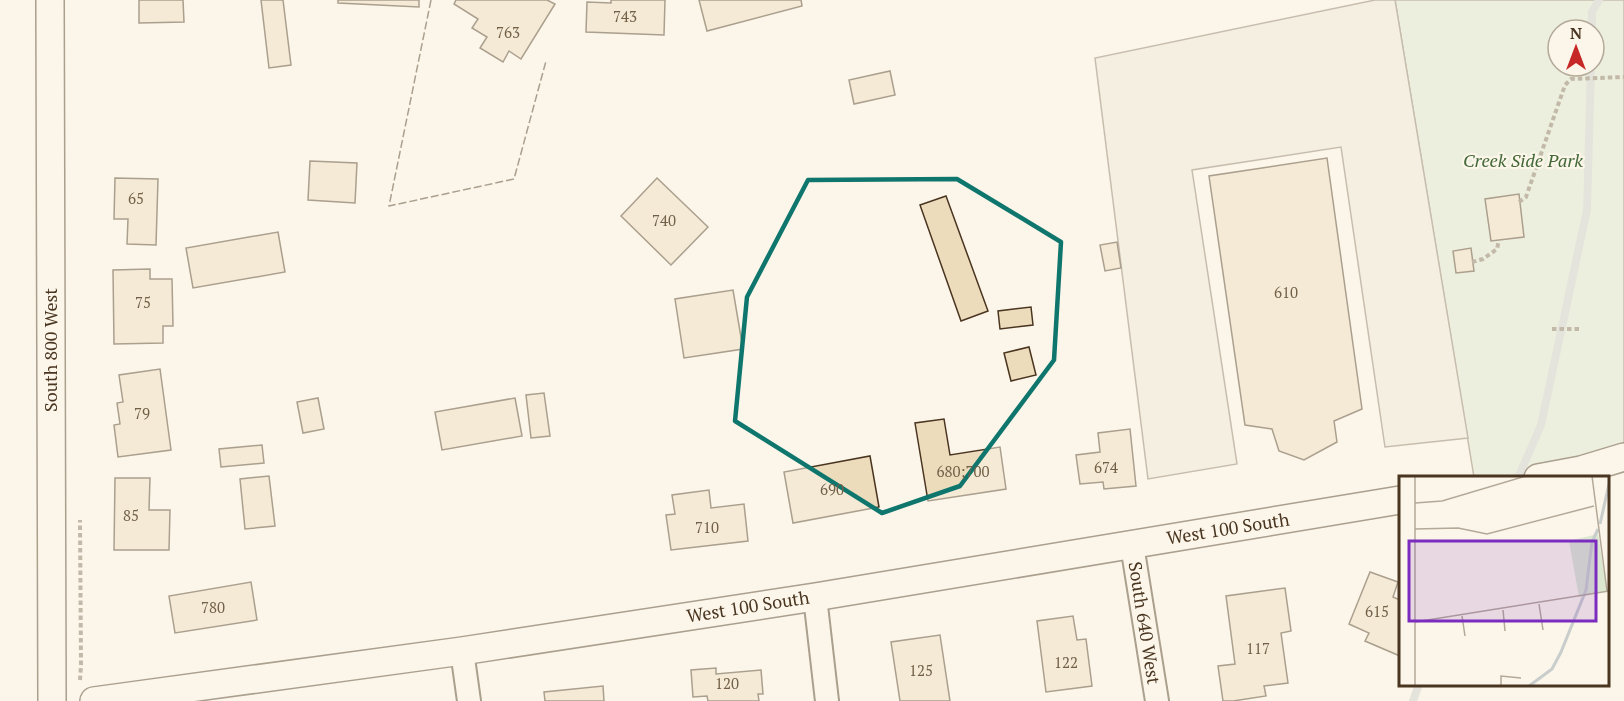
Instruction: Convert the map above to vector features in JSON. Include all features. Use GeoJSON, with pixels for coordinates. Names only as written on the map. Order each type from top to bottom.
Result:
{"type":"FeatureCollection","features":[{"type":"Feature","properties":{"kind":"street","name":"South 800 West"},"geometry":{"type":"LineString","coordinates":[[50,0],[52,701]]}},
{"type":"Feature","properties":{"kind":"street"},"geometry":{"type":"LineString","coordinates":[[1544,476],[1581,470],[1624,457]]}},
{"type":"Feature","properties":{"kind":"street","name":"West 100 South"},"geometry":{"type":"LineString","coordinates":[[94,701],[462,651],[815,597],[1399,500]]}},
{"type":"Feature","properties":{"kind":"street","name":"South 640 West"},"geometry":{"type":"LineString","coordinates":[[1132,545],[1157,701]]}},
{"type":"Feature","properties":{"kind":"street"},"geometry":{"type":"LineString","coordinates":[[815,597],[827,701]]}},
{"type":"Feature","properties":{"kind":"street"},"geometry":{"type":"LineString","coordinates":[[462,651],[469,701]]}},
{"type":"Feature","properties":{"kind":"path"},"geometry":{"type":"LineString","coordinates":[[1519,202],[1526,197],[1565,85],[1571,79],[1624,77]]}},
{"type":"Feature","properties":{"kind":"path"},"geometry":{"type":"LineString","coordinates":[[1472,262],[1483,259],[1497,249],[1499,240]]}},
{"type":"Feature","properties":{"kind":"path"},"geometry":{"type":"LineString","coordinates":[[1552,329],[1580,330]]}},
{"type":"Feature","properties":{"kind":"highlighted area"},"geometry":{"type":"Polygon","coordinates":[[[957,179],[1061,242],[1054,360],[960,486],[882,513],[735,421],[747,297],[808,180],[957,179]]]}},
{"type":"Feature","properties":{"kind":"green space","name":"Creek Side Park"},"geometry":{"type":"Polygon","coordinates":[[[1395,0],[1624,0],[1624,457],[1542,476],[1474,476],[1395,0]]]}},
{"type":"Feature","properties":{"kind":"shaded area"},"geometry":{"type":"Polygon","coordinates":[[[1375,0],[1395,0],[1468,438],[1385,447],[1341,147],[1192,170],[1237,464],[1148,479],[1095,58],[1375,0]]]}},
{"type":"Feature","properties":{"kind":"building"},"geometry":{"type":"Polygon","coordinates":[[[139,0],[183,0],[184,22],[139,23],[139,0]]]}},
{"type":"Feature","properties":{"kind":"building"},"geometry":{"type":"Polygon","coordinates":[[[261,0],[283,0],[291,65],[269,68],[261,0]]]}},
{"type":"Feature","properties":{"kind":"building"},"geometry":{"type":"Polygon","coordinates":[[[338,0],[419,0],[419,7],[338,3],[338,0]]]}},
{"type":"Feature","properties":{"kind":"building"},"geometry":{"type":"Polygon","coordinates":[[[456,0],[547,0],[555,4],[521,59],[509,51],[503,62],[480,48],[487,37],[472,28],[478,19],[454,4],[456,0]]]}},
{"type":"Feature","properties":{"kind":"building"},"geometry":{"type":"Polygon","coordinates":[[[611,0],[665,0],[664,35],[586,32],[587,2],[611,3],[611,0]]]}},
{"type":"Feature","properties":{"kind":"building"},"geometry":{"type":"Polygon","coordinates":[[[699,0],[801,0],[802,6],[707,31],[699,0]]]}},
{"type":"Feature","properties":{"kind":"building"},"geometry":{"type":"Polygon","coordinates":[[[890,71],[895,95],[854,104],[849,80],[890,71]]]}},
{"type":"Feature","properties":{"kind":"building"},"geometry":{"type":"Polygon","coordinates":[[[1327,158],[1362,409],[1334,421],[1337,442],[1304,460],[1279,451],[1272,429],[1245,425],[1209,176],[1327,158]]]}},
{"type":"Feature","properties":{"kind":"building"},"geometry":{"type":"Polygon","coordinates":[[[310,161],[357,163],[355,203],[308,200],[310,161]]]}},
{"type":"Feature","properties":{"kind":"building"},"geometry":{"type":"Polygon","coordinates":[[[115,178],[158,179],[156,245],[127,244],[128,219],[114,219],[115,178]]]}},
{"type":"Feature","properties":{"kind":"building"},"geometry":{"type":"Polygon","coordinates":[[[657,178],[708,227],[671,265],[621,216],[657,178]]]}},
{"type":"Feature","properties":{"kind":"building"},"geometry":{"type":"Polygon","coordinates":[[[1519,194],[1524,237],[1491,241],[1485,199],[1519,194]]]}},
{"type":"Feature","properties":{"kind":"building"},"geometry":{"type":"Polygon","coordinates":[[[946,196],[988,311],[961,321],[920,205],[946,196]]]}},
{"type":"Feature","properties":{"kind":"building"},"geometry":{"type":"Polygon","coordinates":[[[278,232],[285,272],[193,288],[186,248],[278,232]]]}},
{"type":"Feature","properties":{"kind":"building"},"geometry":{"type":"Polygon","coordinates":[[[1117,242],[1121,268],[1105,271],[1100,245],[1117,242]]]}},
{"type":"Feature","properties":{"kind":"building"},"geometry":{"type":"Polygon","coordinates":[[[1471,248],[1474,271],[1456,273],[1453,251],[1471,248]]]}},
{"type":"Feature","properties":{"kind":"building"},"geometry":{"type":"Polygon","coordinates":[[[150,269],[150,279],[172,279],[173,326],[163,326],[163,343],[114,344],[113,270],[150,269]]]}},
{"type":"Feature","properties":{"kind":"building"},"geometry":{"type":"Polygon","coordinates":[[[733,290],[743,349],[684,358],[675,299],[733,290]]]}},
{"type":"Feature","properties":{"kind":"building"},"geometry":{"type":"Polygon","coordinates":[[[1031,307],[1033,325],[1000,329],[998,311],[1031,307]]]}},
{"type":"Feature","properties":{"kind":"building"},"geometry":{"type":"Polygon","coordinates":[[[1029,347],[1036,375],[1011,381],[1004,353],[1029,347]]]}},
{"type":"Feature","properties":{"kind":"building"},"geometry":{"type":"Polygon","coordinates":[[[160,369],[171,450],[118,457],[114,425],[120,424],[117,403],[123,402],[119,375],[160,369]]]}},
{"type":"Feature","properties":{"kind":"building"},"geometry":{"type":"Polygon","coordinates":[[[544,393],[550,436],[531,438],[526,395],[544,393]]]}},
{"type":"Feature","properties":{"kind":"building"},"geometry":{"type":"Polygon","coordinates":[[[318,398],[324,429],[303,433],[297,402],[318,398]]]}},
{"type":"Feature","properties":{"kind":"building"},"geometry":{"type":"Polygon","coordinates":[[[515,398],[522,436],[442,450],[435,412],[515,398]]]}},
{"type":"Feature","properties":{"kind":"building"},"geometry":{"type":"Polygon","coordinates":[[[944,419],[950,455],[1000,447],[1006,489],[928,501],[915,423],[944,419]]]}},
{"type":"Feature","properties":{"kind":"building"},"geometry":{"type":"Polygon","coordinates":[[[1130,429],[1136,486],[1104,489],[1103,482],[1080,484],[1076,455],[1100,452],[1098,433],[1130,429]]]}},
{"type":"Feature","properties":{"kind":"building"},"geometry":{"type":"Polygon","coordinates":[[[262,445],[264,463],[221,467],[219,449],[262,445]]]}},
{"type":"Feature","properties":{"kind":"building"},"geometry":{"type":"Polygon","coordinates":[[[870,456],[879,507],[793,523],[784,472],[870,456]]]}},
{"type":"Feature","properties":{"kind":"building"},"geometry":{"type":"Polygon","coordinates":[[[269,476],[275,526],[245,529],[240,479],[269,476]]]}},
{"type":"Feature","properties":{"kind":"building"},"geometry":{"type":"Polygon","coordinates":[[[115,478],[150,478],[149,510],[170,510],[169,550],[114,550],[115,478]]]}},
{"type":"Feature","properties":{"kind":"building"},"geometry":{"type":"Polygon","coordinates":[[[709,490],[711,508],[744,504],[748,541],[671,550],[666,515],[675,514],[672,495],[709,490]]]}},
{"type":"Feature","properties":{"kind":"building"},"geometry":{"type":"Polygon","coordinates":[[[1370,572],[1398,582],[1393,597],[1399,600],[1399,656],[1365,641],[1369,633],[1349,624],[1370,572]]]}},
{"type":"Feature","properties":{"kind":"building"},"geometry":{"type":"Polygon","coordinates":[[[251,582],[257,620],[175,633],[169,596],[251,582]]]}},
{"type":"Feature","properties":{"kind":"building"},"geometry":{"type":"Polygon","coordinates":[[[1285,588],[1291,631],[1281,633],[1288,683],[1264,686],[1266,696],[1223,701],[1218,666],[1235,664],[1226,596],[1285,588]]]}},
{"type":"Feature","properties":{"kind":"building"},"geometry":{"type":"Polygon","coordinates":[[[1073,616],[1077,640],[1086,639],[1092,686],[1046,692],[1037,621],[1073,616]]]}},
{"type":"Feature","properties":{"kind":"building"},"geometry":{"type":"Polygon","coordinates":[[[940,635],[950,701],[900,701],[891,642],[940,635]]]}},
{"type":"Feature","properties":{"kind":"building"},"geometry":{"type":"Polygon","coordinates":[[[716,668],[716,674],[761,670],[763,694],[758,694],[759,701],[708,701],[707,696],[693,697],[691,670],[716,668]]]}},
{"type":"Feature","properties":{"kind":"building"},"geometry":{"type":"Polygon","coordinates":[[[603,686],[604,701],[545,701],[544,692],[603,686]]]}},
{"type":"Feature","properties":{"kind":"waterway"},"geometry":{"type":"LineString","coordinates":[[1592,18],[1592,12],[1599,0]]}},
{"type":"Feature","properties":{"kind":"waterway"},"geometry":{"type":"LineString","coordinates":[[1519,476],[1541,425],[1587,210],[1591,78]]}},
{"type":"Feature","properties":{"kind":"waterway"},"geometry":{"type":"LineString","coordinates":[[1413,701],[1418,686]]}},
{"type":"Feature","properties":{"kind":"fence"},"geometry":{"type":"LineString","coordinates":[[431,0],[389,206],[514,179],[546,61]]}}]}
